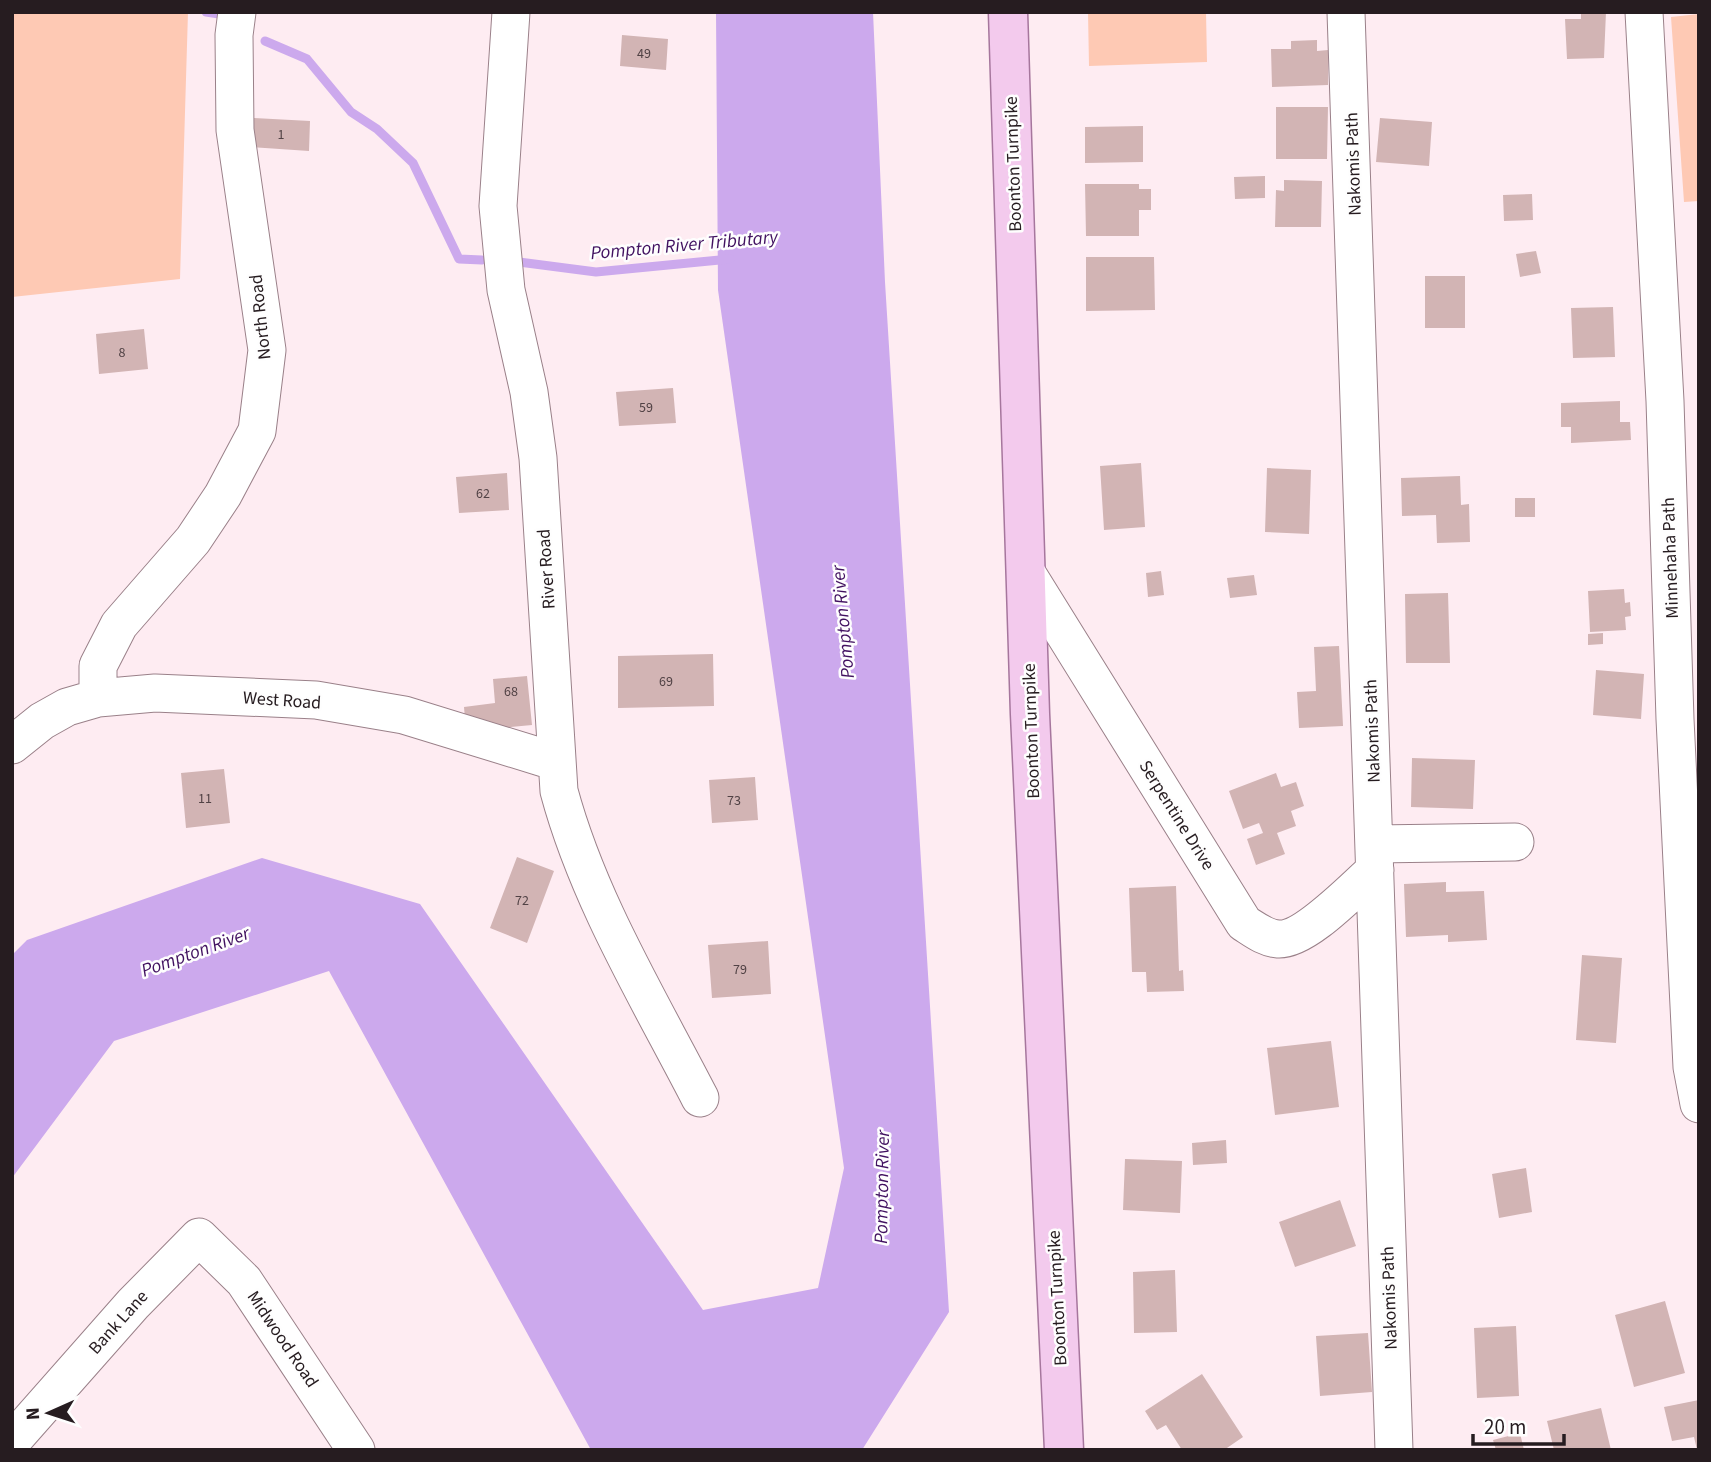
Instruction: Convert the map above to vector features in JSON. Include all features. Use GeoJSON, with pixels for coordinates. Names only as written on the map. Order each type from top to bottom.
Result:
{"type":"FeatureCollection","features":[{"type":"Feature","properties":{"kind":"main road","name":"Boonton Turnpike"},"geometry":{"type":"LineString","coordinates":[[1009,12],[1026,572],[1064,1450]]}},
{"type":"Feature","properties":{"kind":"street","name":"North Road"},"geometry":{"type":"LineString","coordinates":[[99,698],[98,666],[119,625],[193,540],[223,495],[257,431],[267,350],[235,130],[234,35],[237,12]]}},
{"type":"Feature","properties":{"kind":"street","name":"River Road"},"geometry":{"type":"LineString","coordinates":[[511,12],[498,206],[506,290],[529,392],[538,458],[559,791],[572,840],[618,940],[700,1098]]}},
{"type":"Feature","properties":{"kind":"street","name":"Nakomis Path"},"geometry":{"type":"LineString","coordinates":[[1346,12],[1394,1450]]}},
{"type":"Feature","properties":{"kind":"street","name":"Minnehaha Path"},"geometry":{"type":"LineString","coordinates":[[1644,12],[1665,401],[1675,719],[1692,1067],[1699,1104]]}},
{"type":"Feature","properties":{"kind":"street","name":"Serpentine Drive"},"geometry":{"type":"LineString","coordinates":[[1026,572],[1244,923],[1262,935],[1280,940],[1302,932],[1375,857]]}},
{"type":"Feature","properties":{"kind":"street","name":"West Road"},"geometry":{"type":"LineString","coordinates":[[12,745],[42,720],[67,707],[99,698],[155,693],[316,700],[404,715],[557,762]]}},
{"type":"Feature","properties":{"kind":"street"},"geometry":{"type":"LineString","coordinates":[[1375,857],[1515,842]]}},
{"type":"Feature","properties":{"kind":"street","name":"Bank Lane"},"geometry":{"type":"LineString","coordinates":[[12,1441],[133,1304],[199,1237]]}},
{"type":"Feature","properties":{"kind":"street","name":"Midwood Road"},"geometry":{"type":"LineString","coordinates":[[199,1237],[244,1281],[356,1450]]}},
{"type":"Feature","properties":{"kind":"shaded area"},"geometry":{"type":"Polygon","coordinates":[[[12,12],[188,12],[180,279],[12,297],[12,12]]]}},
{"type":"Feature","properties":{"kind":"shaded area"},"geometry":{"type":"Polygon","coordinates":[[[1088,12],[1206,12],[1207,62],[1089,66],[1088,12]]]}},
{"type":"Feature","properties":{"kind":"shaded area"},"geometry":{"type":"Polygon","coordinates":[[[1699,14],[1699,201],[1684,202],[1671,17],[1699,14]]]}},
{"type":"Feature","properties":{"kind":"water","name":"Pompton River"},"geometry":{"type":"Polygon","coordinates":[[[716,12],[873,12],[885,282],[949,1312],[862,1450],[591,1450],[329,971],[114,1041],[12,1178],[12,955],[27,940],[262,858],[420,904],[703,1310],[818,1288],[844,1168],[718,290],[716,12]]]}},
{"type":"Feature","properties":{"kind":"building"},"geometry":{"type":"Polygon","coordinates":[[[1606,12],[1604,58],[1567,59],[1565,19],[1581,19],[1581,13],[1606,12]]]}},
{"type":"Feature","properties":{"kind":"building"},"geometry":{"type":"Polygon","coordinates":[[[622,35],[668,39],[666,70],[620,66],[622,35]]]}},
{"type":"Feature","properties":{"kind":"building"},"geometry":{"type":"Polygon","coordinates":[[[1317,40],[1317,51],[1328,50],[1328,85],[1272,87],[1271,49],[1291,49],[1291,41],[1317,40]]]}},
{"type":"Feature","properties":{"kind":"building"},"geometry":{"type":"Polygon","coordinates":[[[1276,107],[1328,107],[1327,159],[1276,159],[1276,107]]]}},
{"type":"Feature","properties":{"kind":"building"},"geometry":{"type":"Polygon","coordinates":[[[254,118],[310,121],[309,151],[252,147],[254,118]]]}},
{"type":"Feature","properties":{"kind":"building"},"geometry":{"type":"Polygon","coordinates":[[[1380,118],[1432,122],[1429,166],[1376,162],[1380,118]]]}},
{"type":"Feature","properties":{"kind":"building"},"geometry":{"type":"Polygon","coordinates":[[[1143,126],[1143,162],[1085,163],[1085,127],[1143,126]]]}},
{"type":"Feature","properties":{"kind":"building"},"geometry":{"type":"Polygon","coordinates":[[[1265,176],[1265,198],[1235,199],[1234,177],[1265,176]]]}},
{"type":"Feature","properties":{"kind":"building"},"geometry":{"type":"Polygon","coordinates":[[[1284,180],[1322,181],[1321,227],[1275,227],[1276,190],[1284,191],[1284,180]]]}},
{"type":"Feature","properties":{"kind":"building"},"geometry":{"type":"Polygon","coordinates":[[[1085,184],[1139,184],[1139,189],[1151,189],[1151,210],[1139,210],[1139,236],[1086,236],[1085,184]]]}},
{"type":"Feature","properties":{"kind":"building"},"geometry":{"type":"Polygon","coordinates":[[[1532,194],[1533,220],[1504,221],[1503,195],[1532,194]]]}},
{"type":"Feature","properties":{"kind":"building"},"geometry":{"type":"Polygon","coordinates":[[[1536,251],[1541,273],[1520,277],[1516,254],[1536,251]]]}},
{"type":"Feature","properties":{"kind":"building"},"geometry":{"type":"Polygon","coordinates":[[[1086,257],[1154,257],[1155,310],[1086,311],[1086,257]]]}},
{"type":"Feature","properties":{"kind":"building"},"geometry":{"type":"Polygon","coordinates":[[[1425,276],[1465,276],[1465,328],[1425,328],[1425,276]]]}},
{"type":"Feature","properties":{"kind":"building"},"geometry":{"type":"Polygon","coordinates":[[[1613,307],[1615,357],[1573,358],[1571,308],[1613,307]]]}},
{"type":"Feature","properties":{"kind":"building"},"geometry":{"type":"Polygon","coordinates":[[[144,329],[148,369],[99,374],[96,334],[144,329]]]}},
{"type":"Feature","properties":{"kind":"building"},"geometry":{"type":"Polygon","coordinates":[[[673,388],[676,423],[619,426],[616,392],[673,388]]]}},
{"type":"Feature","properties":{"kind":"building"},"geometry":{"type":"Polygon","coordinates":[[[1620,401],[1620,422],[1630,422],[1631,440],[1571,443],[1571,427],[1561,427],[1561,403],[1620,401]]]}},
{"type":"Feature","properties":{"kind":"building"},"geometry":{"type":"Polygon","coordinates":[[[1141,463],[1145,527],[1104,530],[1100,466],[1141,463]]]}},
{"type":"Feature","properties":{"kind":"building"},"geometry":{"type":"Polygon","coordinates":[[[1267,468],[1311,470],[1309,534],[1265,532],[1267,468]]]}},
{"type":"Feature","properties":{"kind":"building"},"geometry":{"type":"Polygon","coordinates":[[[507,473],[509,510],[459,513],[456,477],[507,473]]]}},
{"type":"Feature","properties":{"kind":"building"},"geometry":{"type":"Polygon","coordinates":[[[1460,476],[1461,505],[1469,504],[1470,542],[1437,543],[1436,515],[1402,516],[1401,478],[1460,476]]]}},
{"type":"Feature","properties":{"kind":"building"},"geometry":{"type":"Polygon","coordinates":[[[1515,498],[1535,498],[1535,517],[1515,517],[1515,498]]]}},
{"type":"Feature","properties":{"kind":"building"},"geometry":{"type":"Polygon","coordinates":[[[1161,571],[1164,595],[1148,597],[1146,573],[1161,571]]]}},
{"type":"Feature","properties":{"kind":"building"},"geometry":{"type":"Polygon","coordinates":[[[1254,575],[1257,595],[1230,598],[1227,578],[1254,575]]]}},
{"type":"Feature","properties":{"kind":"building"},"geometry":{"type":"Polygon","coordinates":[[[1624,589],[1625,603],[1630,602],[1631,616],[1625,617],[1626,630],[1590,632],[1588,591],[1624,589]]]}},
{"type":"Feature","properties":{"kind":"building"},"geometry":{"type":"Polygon","coordinates":[[[1448,593],[1450,663],[1406,663],[1405,594],[1448,593]]]}},
{"type":"Feature","properties":{"kind":"building"},"geometry":{"type":"Polygon","coordinates":[[[1603,633],[1603,644],[1588,645],[1588,634],[1603,633]]]}},
{"type":"Feature","properties":{"kind":"building"},"geometry":{"type":"Polygon","coordinates":[[[1339,646],[1343,726],[1299,728],[1297,692],[1316,691],[1314,647],[1339,646]]]}},
{"type":"Feature","properties":{"kind":"building"},"geometry":{"type":"Polygon","coordinates":[[[713,654],[714,706],[618,708],[618,656],[713,654]]]}},
{"type":"Feature","properties":{"kind":"building"},"geometry":{"type":"Polygon","coordinates":[[[1596,670],[1644,674],[1641,719],[1593,715],[1596,670]]]}},
{"type":"Feature","properties":{"kind":"building"},"geometry":{"type":"Polygon","coordinates":[[[527,676],[532,725],[466,731],[464,707],[495,703],[493,679],[527,676]]]}},
{"type":"Feature","properties":{"kind":"building"},"geometry":{"type":"Polygon","coordinates":[[[1412,758],[1475,760],[1473,809],[1411,807],[1412,758]]]}},
{"type":"Feature","properties":{"kind":"building"},"geometry":{"type":"Polygon","coordinates":[[[224,769],[230,823],[186,828],[181,773],[224,769]]]}},
{"type":"Feature","properties":{"kind":"building"},"geometry":{"type":"Polygon","coordinates":[[[1276,773],[1281,787],[1296,782],[1304,806],[1291,811],[1296,826],[1277,833],[1285,854],[1256,865],[1247,839],[1263,833],[1259,823],[1243,829],[1229,791],[1276,773]]]}},
{"type":"Feature","properties":{"kind":"building"},"geometry":{"type":"Polygon","coordinates":[[[755,777],[758,820],[712,823],[709,780],[755,777]]]}},
{"type":"Feature","properties":{"kind":"building"},"geometry":{"type":"Polygon","coordinates":[[[517,857],[554,871],[527,943],[490,928],[517,857]]]}},
{"type":"Feature","properties":{"kind":"building"},"geometry":{"type":"Polygon","coordinates":[[[1446,882],[1446,892],[1484,891],[1487,940],[1448,942],[1448,935],[1406,937],[1404,884],[1446,882]]]}},
{"type":"Feature","properties":{"kind":"building"},"geometry":{"type":"Polygon","coordinates":[[[1176,886],[1179,971],[1183,970],[1184,991],[1147,992],[1146,972],[1132,972],[1129,888],[1176,886]]]}},
{"type":"Feature","properties":{"kind":"building"},"geometry":{"type":"Polygon","coordinates":[[[768,941],[771,994],[712,998],[708,945],[768,941]]]}},
{"type":"Feature","properties":{"kind":"building"},"geometry":{"type":"Polygon","coordinates":[[[1582,955],[1622,958],[1616,1043],[1576,1040],[1582,955]]]}},
{"type":"Feature","properties":{"kind":"building"},"geometry":{"type":"Polygon","coordinates":[[[1331,1041],[1339,1107],[1275,1115],[1267,1048],[1331,1041]]]}},
{"type":"Feature","properties":{"kind":"building"},"geometry":{"type":"Polygon","coordinates":[[[1226,1140],[1227,1163],[1193,1165],[1192,1143],[1226,1140]]]}},
{"type":"Feature","properties":{"kind":"building"},"geometry":{"type":"Polygon","coordinates":[[[1125,1159],[1182,1161],[1180,1213],[1123,1210],[1125,1159]]]}},
{"type":"Feature","properties":{"kind":"building"},"geometry":{"type":"Polygon","coordinates":[[[1526,1168],[1532,1212],[1499,1218],[1492,1174],[1526,1168]]]}},
{"type":"Feature","properties":{"kind":"building"},"geometry":{"type":"Polygon","coordinates":[[[1340,1200],[1356,1246],[1295,1267],[1279,1222],[1340,1200]]]}},
{"type":"Feature","properties":{"kind":"building"},"geometry":{"type":"Polygon","coordinates":[[[1175,1270],[1177,1332],[1134,1333],[1133,1272],[1175,1270]]]}},
{"type":"Feature","properties":{"kind":"building"},"geometry":{"type":"Polygon","coordinates":[[[1665,1301],[1685,1373],[1634,1387],[1615,1315],[1665,1301]]]}},
{"type":"Feature","properties":{"kind":"building"},"geometry":{"type":"Polygon","coordinates":[[[1516,1326],[1519,1396],[1477,1398],[1474,1328],[1516,1326]]]}},
{"type":"Feature","properties":{"kind":"building"},"geometry":{"type":"Polygon","coordinates":[[[1368,1333],[1372,1392],[1320,1396],[1316,1336],[1368,1333]]]}},
{"type":"Feature","properties":{"kind":"building"},"geometry":{"type":"Polygon","coordinates":[[[1202,1374],[1243,1437],[1224,1450],[1182,1450],[1166,1425],[1157,1430],[1145,1411],[1202,1374]]]}},
{"type":"Feature","properties":{"kind":"building"},"geometry":{"type":"Polygon","coordinates":[[[1699,1400],[1697,1450],[1694,1437],[1672,1441],[1664,1407],[1699,1400]]]}},
{"type":"Feature","properties":{"kind":"building"},"geometry":{"type":"Polygon","coordinates":[[[1601,1408],[1611,1450],[1554,1450],[1547,1421],[1601,1408]]]}},
{"type":"Feature","properties":{"kind":"building"},"geometry":{"type":"Polygon","coordinates":[[[1520,1433],[1524,1450],[1496,1450],[1493,1440],[1520,1433]]]}},
{"type":"Feature","properties":{"kind":"waterway","name":"Pompton River Tributary"},"geometry":{"type":"LineString","coordinates":[[206,12],[219,14]]}},
{"type":"Feature","properties":{"kind":"waterway","name":"Pompton River Tributary"},"geometry":{"type":"LineString","coordinates":[[265,41],[307,59],[351,112],[377,129],[413,163],[459,259],[482,260]]}},
{"type":"Feature","properties":{"kind":"waterway","name":"Pompton River Tributary"},"geometry":{"type":"LineString","coordinates":[[519,262],[596,272],[730,259]]}}]}
